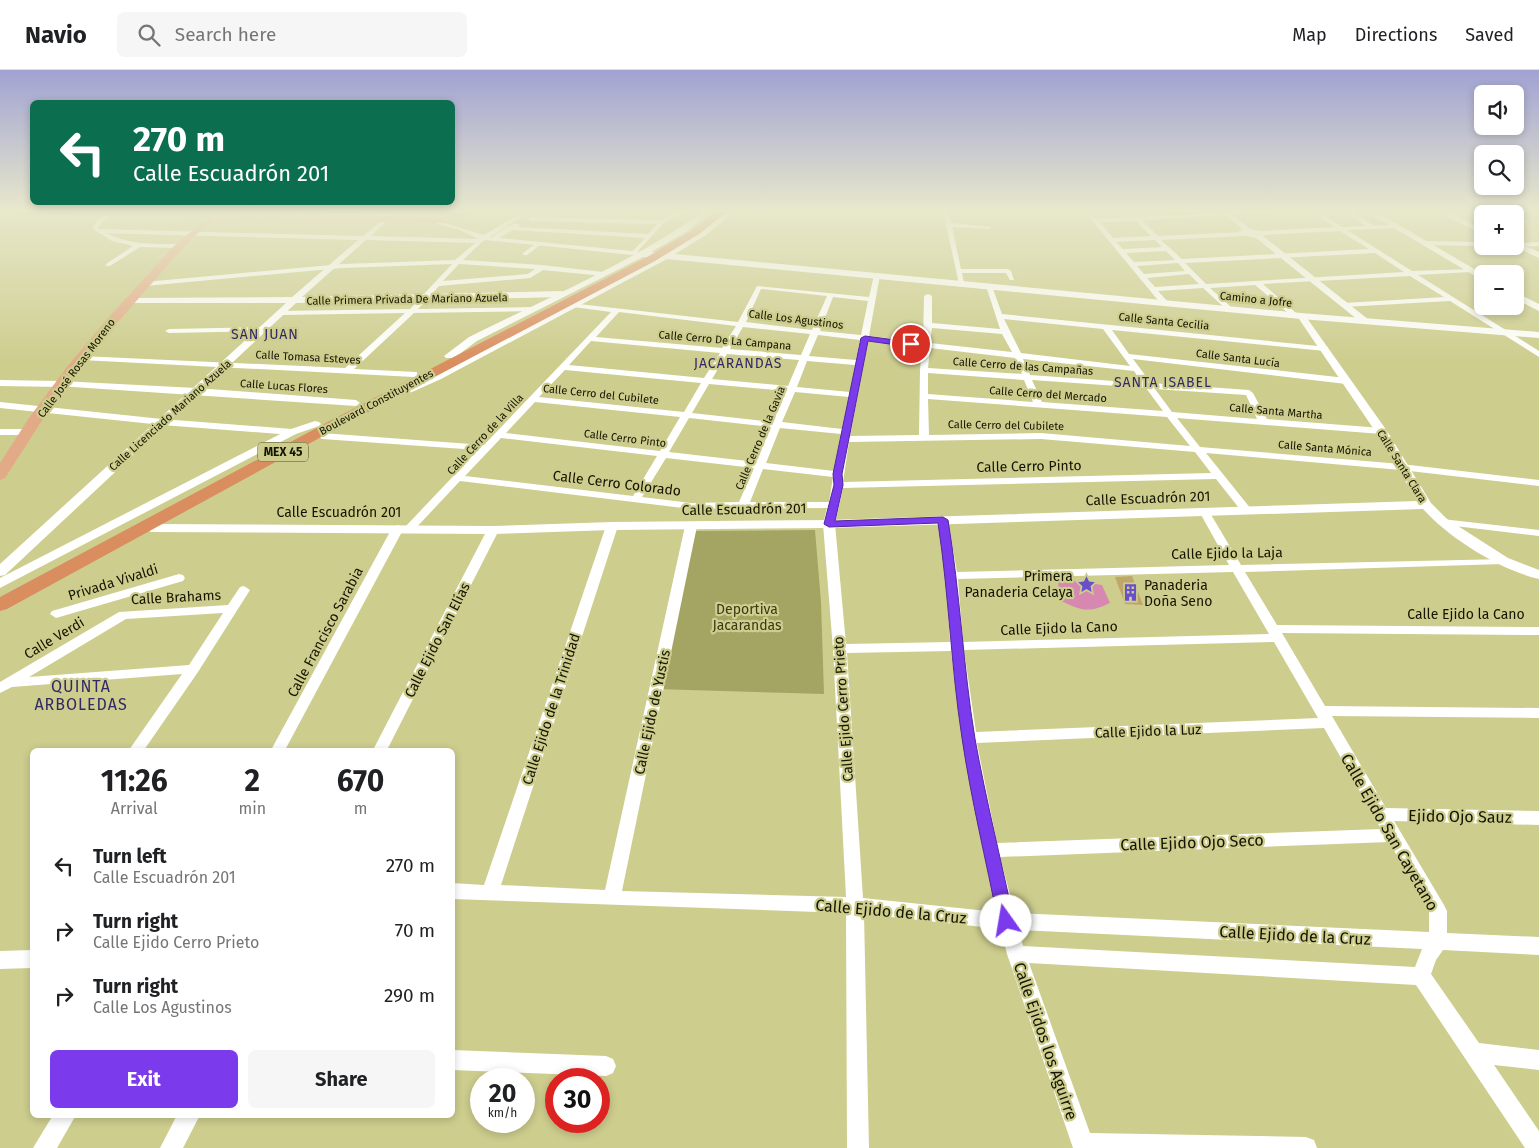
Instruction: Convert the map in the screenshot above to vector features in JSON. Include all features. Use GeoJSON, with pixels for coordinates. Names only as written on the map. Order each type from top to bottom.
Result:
{"type":"FeatureCollection","features":[{"type":"Feature","properties":{"kind":"highway","name":"Boulevard Constituyentes"},"geometry":{"type":"LineString","coordinates":[[0,596],[373,405],[636,261]]}},
{"type":"Feature","properties":{"kind":"highway","name":"Boulevard Constituyentes"},"geometry":{"type":"LineString","coordinates":[[0,604],[323,429],[356,403],[645,261]]}},
{"type":"Feature","properties":{"kind":"main road","name":"Calle José Rosas Moreno"},"geometry":{"type":"LineString","coordinates":[[2,469],[61,384],[104,328],[165,261]]}},
{"type":"Feature","properties":{"kind":"main road"},"geometry":{"type":"LineString","coordinates":[[566,301],[603,274],[625,261]]}},
{"type":"Feature","properties":{"kind":"main road"},"geometry":{"type":"LineString","coordinates":[[450,356],[473,340],[534,308],[566,301],[638,271],[656,261]]}},
{"type":"Feature","properties":{"kind":"main road","name":"Camino a Jofre"},"geometry":{"type":"LineString","coordinates":[[725,261],[961,283],[986,283],[1297,316],[1539,335]]}},
{"type":"Feature","properties":{"kind":"main road"},"geometry":{"type":"LineString","coordinates":[[1456,261],[1474,272]]}},
{"type":"Feature","properties":{"kind":"main road"},"geometry":{"type":"LineString","coordinates":[[1524,300],[1539,308]]}},
{"type":"Feature","properties":{"kind":"street"},"geometry":{"type":"LineString","coordinates":[[108,265],[114,261]]}},
{"type":"Feature","properties":{"kind":"street","name":"Calle Licenciado Mariano Azuela"},"geometry":{"type":"LineString","coordinates":[[2,578],[162,422],[337,261]]}},
{"type":"Feature","properties":{"kind":"street"},"geometry":{"type":"LineString","coordinates":[[956,261],[961,283]]}},
{"type":"Feature","properties":{"kind":"street"},"geometry":{"type":"LineString","coordinates":[[1130,261],[1165,303]]}},
{"type":"Feature","properties":{"kind":"street"},"geometry":{"type":"LineString","coordinates":[[1132,264],[1164,261]]}},
{"type":"Feature","properties":{"kind":"street"},"geometry":{"type":"LineString","coordinates":[[1181,261],[1227,308]]}},
{"type":"Feature","properties":{"kind":"street"},"geometry":{"type":"LineString","coordinates":[[1289,261],[1366,322]]}},
{"type":"Feature","properties":{"kind":"street"},"geometry":{"type":"LineString","coordinates":[[1392,261],[1539,355]]}},
{"type":"Feature","properties":{"kind":"street"},"geometry":{"type":"LineString","coordinates":[[348,370],[412,311],[457,262]]}},
{"type":"Feature","properties":{"kind":"street"},"geometry":{"type":"LineString","coordinates":[[145,284],[328,269],[457,262],[501,263],[603,274]]}},
{"type":"Feature","properties":{"kind":"street"},"geometry":{"type":"LineString","coordinates":[[1004,265],[980,264],[1005,332],[1018,356],[1039,406]]}},
{"type":"Feature","properties":{"kind":"street"},"geometry":{"type":"LineString","coordinates":[[617,266],[638,271]]}},
{"type":"Feature","properties":{"kind":"street"},"geometry":{"type":"LineString","coordinates":[[436,284],[530,276],[542,267]]}},
{"type":"Feature","properties":{"kind":"street"},"geometry":{"type":"LineString","coordinates":[[563,277],[572,270]]}},
{"type":"Feature","properties":{"kind":"street"},"geometry":{"type":"LineString","coordinates":[[1153,289],[1470,270]]}},
{"type":"Feature","properties":{"kind":"street"},"geometry":{"type":"LineString","coordinates":[[958,271],[1008,271],[1012,279]]}},
{"type":"Feature","properties":{"kind":"street"},"geometry":{"type":"LineString","coordinates":[[1142,276],[1192,272]]}},
{"type":"Feature","properties":{"kind":"street","name":"Calle Ejido Cerro Prieto"},"geometry":{"type":"LineString","coordinates":[[858,1148],[855,905],[840,649],[829,524],[852,395],[877,275]]}},
{"type":"Feature","properties":{"kind":"street"},"geometry":{"type":"LineString","coordinates":[[1257,283],[1297,316]]}},
{"type":"Feature","properties":{"kind":"street"},"geometry":{"type":"LineString","coordinates":[[636,499],[726,352],[760,287],[871,298]]}},
{"type":"Feature","properties":{"kind":"street","name":"Calle Cerro de la Gavia"},"geometry":{"type":"LineString","coordinates":[[743,506],[831,294]]}},
{"type":"Feature","properties":{"kind":"street"},"geometry":{"type":"LineString","coordinates":[[924,437],[926,396],[924,370],[928,325],[928,296]]}},
{"type":"Feature","properties":{"kind":"street"},"geometry":{"type":"LineString","coordinates":[[130,300],[294,300],[426,297],[566,301]]}},
{"type":"Feature","properties":{"kind":"street"},"geometry":{"type":"LineString","coordinates":[[1344,305],[1450,299]]}},
{"type":"Feature","properties":{"kind":"street","name":"Calle Los Agustinos"},"geometry":{"type":"LineString","coordinates":[[566,301],[617,310],[1136,369]]}},
{"type":"Feature","properties":{"kind":"street","name":"Calle Primera Privada De Mariano Azuela"},"geometry":{"type":"LineString","coordinates":[[281,313],[534,308]]}},
{"type":"Feature","properties":{"kind":"street","name":"Calle Cerro de la Villa"},"geometry":{"type":"LineString","coordinates":[[404,528],[459,478],[617,310]]}},
{"type":"Feature","properties":{"kind":"street","name":"Calle Santa Cecilia"},"geometry":{"type":"LineString","coordinates":[[1000,316],[1325,349]]}},
{"type":"Feature","properties":{"kind":"street","name":"Calle Santa Clara"},"geometry":{"type":"LineString","coordinates":[[1297,316],[1325,349],[1380,431],[1426,505],[1442,522],[1503,561],[1539,575]]}},
{"type":"Feature","properties":{"kind":"street"},"geometry":{"type":"LineString","coordinates":[[928,325],[1005,332]]}},
{"type":"Feature","properties":{"kind":"street"},"geometry":{"type":"LineString","coordinates":[[1105,326],[1169,414],[1246,511]]}},
{"type":"Feature","properties":{"kind":"street"},"geometry":{"type":"LineString","coordinates":[[169,332],[263,329]]}},
{"type":"Feature","properties":{"kind":"street","name":"Calle Cerro De La Campana"},"geometry":{"type":"LineString","coordinates":[[590,339],[859,363]]}},
{"type":"Feature","properties":{"kind":"street","name":"Calle Santa Lucía"},"geometry":{"type":"LineString","coordinates":[[1127,356],[1346,381]]}},
{"type":"Feature","properties":{"kind":"street","name":"Calle Tomasa Esteves"},"geometry":{"type":"LineString","coordinates":[[81,358],[414,374]]}},
{"type":"Feature","properties":{"kind":"street"},"geometry":{"type":"LineString","coordinates":[[563,367],[852,395]]}},
{"type":"Feature","properties":{"kind":"street","name":"Calle Cerro de las Campañas"},"geometry":{"type":"LineString","coordinates":[[924,370],[1149,387],[1249,392],[1263,422]]}},
{"type":"Feature","properties":{"kind":"street"},"geometry":{"type":"LineString","coordinates":[[0,383],[61,384]]}},
{"type":"Feature","properties":{"kind":"street","name":"Calle Lucas Flores"},"geometry":{"type":"LineString","coordinates":[[61,384],[196,391],[356,403]]}},
{"type":"Feature","properties":{"kind":"street","name":"Calle Cerro del Mercado"},"geometry":{"type":"LineString","coordinates":[[926,396],[1039,406],[1169,414]]}},
{"type":"Feature","properties":{"kind":"street","name":"Calle Cerro del Cubilete"},"geometry":{"type":"LineString","coordinates":[[534,399],[777,425],[845,436],[1041,436],[1198,449]]}},
{"type":"Feature","properties":{"kind":"street"},"geometry":{"type":"LineString","coordinates":[[0,405],[162,422],[292,432],[323,429],[488,448]]}},
{"type":"Feature","properties":{"kind":"street","name":"Calle Santa Martha"},"geometry":{"type":"LineString","coordinates":[[1169,414],[1380,431]]}},
{"type":"Feature","properties":{"kind":"street"},"geometry":{"type":"LineString","coordinates":[[0,610],[151,528],[323,429]]}},
{"type":"Feature","properties":{"kind":"street"},"geometry":{"type":"LineString","coordinates":[[0,432],[28,432]]}},
{"type":"Feature","properties":{"kind":"street"},"geometry":{"type":"LineString","coordinates":[[2,578],[292,432]]}},
{"type":"Feature","properties":{"kind":"street","name":"Calle Cerro Pinto"},"geometry":{"type":"LineString","coordinates":[[500,436],[758,466],[838,480],[1220,476]]}},
{"type":"Feature","properties":{"kind":"street","name":"Calle Santa Mónica"},"geometry":{"type":"LineString","coordinates":[[1198,449],[1401,467],[1539,483]]}},
{"type":"Feature","properties":{"kind":"street","name":"Calle Cerro Colorado"},"geometry":{"type":"LineString","coordinates":[[459,478],[691,506],[832,505]]}},
{"type":"Feature","properties":{"kind":"street","name":"Calle Escuadrón 201"},"geometry":{"type":"LineString","coordinates":[[151,528],[493,530],[612,526],[829,524],[1426,505]]}},
{"type":"Feature","properties":{"kind":"street","name":"Calle Ejido San Cayetano"},"geometry":{"type":"LineString","coordinates":[[1205,513],[1438,911],[1438,942]]}},
{"type":"Feature","properties":{"kind":"street","name":"Calle Ejidos los Aguirre"},"geometry":{"type":"LineString","coordinates":[[943,520],[952,576],[957,647],[969,738],[990,850],[1006,921],[1016,954],[1083,1146]]}},
{"type":"Feature","properties":{"kind":"street"},"geometry":{"type":"LineString","coordinates":[[1442,522],[1539,533]]}},
{"type":"Feature","properties":{"kind":"street","name":"Calle Ejido de la Trinidad"},"geometry":{"type":"LineString","coordinates":[[490,891],[612,526]]}},
{"type":"Feature","properties":{"kind":"street","name":"Calle Ejido de Yustis"},"geometry":{"type":"LineString","coordinates":[[612,898],[691,526]]}},
{"type":"Feature","properties":{"kind":"street","name":"Calle Francisco Sarabia"},"geometry":{"type":"LineString","coordinates":[[279,748],[404,528]]}},
{"type":"Feature","properties":{"kind":"street","name":"Calle Ejido San Elías"},"geometry":{"type":"LineString","coordinates":[[381,748],[493,530]]}},
{"type":"Feature","properties":{"kind":"street","name":"Calle Ejido la Laja"},"geometry":{"type":"LineString","coordinates":[[952,576],[1503,561]]}},
{"type":"Feature","properties":{"kind":"street","name":"Privada Vivaldi"},"geometry":{"type":"LineString","coordinates":[[56,614],[179,578]]}},
{"type":"Feature","properties":{"kind":"street"},"geometry":{"type":"LineString","coordinates":[[137,748],[193,669],[244,590]]}},
{"type":"Feature","properties":{"kind":"street"},"geometry":{"type":"LineString","coordinates":[[119,596],[124,615]]}},
{"type":"Feature","properties":{"kind":"street","name":"Calle Brahams"},"geometry":{"type":"LineString","coordinates":[[124,615],[231,609]]}},
{"type":"Feature","properties":{"kind":"street","name":"Calle Verdi"},"geometry":{"type":"LineString","coordinates":[[5,686],[124,615]]}},
{"type":"Feature","properties":{"kind":"street","name":"Calle Ejido la Cano"},"geometry":{"type":"LineString","coordinates":[[840,649],[957,647],[1276,634],[1539,631]]}},
{"type":"Feature","properties":{"kind":"street"},"geometry":{"type":"LineString","coordinates":[[5,686],[193,669]]}},
{"type":"Feature","properties":{"kind":"street","name":"Calle Ejido la Luz"},"geometry":{"type":"LineString","coordinates":[[969,738],[1324,717],[1539,713]]}},
{"type":"Feature","properties":{"kind":"street","name":"Ejido Ojo Sauz"},"geometry":{"type":"LineString","coordinates":[[1380,814],[1539,818]]}},
{"type":"Feature","properties":{"kind":"street","name":"Calle Ejido Ojo Seco"},"geometry":{"type":"LineString","coordinates":[[990,850],[1393,835]]}},
{"type":"Feature","properties":{"kind":"street","name":"Calle Ejido de la Cruz"},"geometry":{"type":"LineString","coordinates":[[455,891],[490,891],[612,898],[855,905],[1006,921],[1539,946]]}},
{"type":"Feature","properties":{"kind":"street"},"geometry":{"type":"LineString","coordinates":[[1421,976],[1428,956],[1438,942]]}},
{"type":"Feature","properties":{"kind":"street"},"geometry":{"type":"LineString","coordinates":[[1016,954],[1421,976]]}},
{"type":"Feature","properties":{"kind":"street"},"geometry":{"type":"LineString","coordinates":[[0,960],[30,958]]}},
{"type":"Feature","properties":{"kind":"street"},"geometry":{"type":"LineString","coordinates":[[1421,976],[1538,1148]]}},
{"type":"Feature","properties":{"kind":"street"},"geometry":{"type":"LineString","coordinates":[[1475,1054],[1539,1060]]}},
{"type":"Feature","properties":{"kind":"street"},"geometry":{"type":"LineString","coordinates":[[455,1060],[606,1066]]}},
{"type":"Feature","properties":{"kind":"street"},"geometry":{"type":"LineString","coordinates":[[44,1148],[63,1118]]}},
{"type":"Feature","properties":{"kind":"street"},"geometry":{"type":"LineString","coordinates":[[172,1148],[187,1118]]}},
{"type":"Feature","properties":{"kind":"street"},"geometry":{"type":"LineString","coordinates":[[1083,1146],[1306,1148]]}},
{"type":"Feature","properties":{"kind":"green space","name":"Deportiva Jacarandas"},"geometry":{"type":"Polygon","coordinates":[[[815,530],[821,602],[824,694],[656,689],[696,531],[815,530]]]}},
{"type":"Feature","properties":{"kind":"shaded area"},"geometry":{"type":"Polygon","coordinates":[[[1058,578],[1102,585],[1110,603],[1090,610],[1059,600],[1058,578]]]}},
{"type":"Feature","properties":{"kind":"building","name":"Panaderia Doña Seno"},"geometry":{"type":"Polygon","coordinates":[[[1132,576],[1143,605],[1125,604],[1115,577],[1132,576]]]}},
{"type":"Feature","properties":{"kind":"place","name":"Primera Panaderia Celaya"},"geometry":{"type":"Point","coordinates":[1087,584]}},
{"type":"Feature","properties":{"kind":"place","name":"Panaderia Doña Seno"},"geometry":{"type":"Point","coordinates":[1130,593]}},
{"type":"Feature","properties":{"kind":"district","name":"SAN JUAN"},"geometry":{"type":"Point","coordinates":[265,334]}},
{"type":"Feature","properties":{"kind":"district","name":"JACARANDAS"},"geometry":{"type":"Point","coordinates":[738,363]}},
{"type":"Feature","properties":{"kind":"district","name":"SANTA ISABEL"},"geometry":{"type":"Point","coordinates":[1163,382]}},
{"type":"Feature","properties":{"kind":"district","name":"QUINTA ARBOLEDAS"},"geometry":{"type":"Point","coordinates":[81,695]}},
{"type":"Feature","properties":{"kind":"route"},"geometry":{"type":"LineString","coordinates":[[911,344],[865,338],[852,395],[838,474],[838,485],[829,524],[943,520],[952,576],[957,647],[969,738],[990,850],[1006,921]]}}]}
